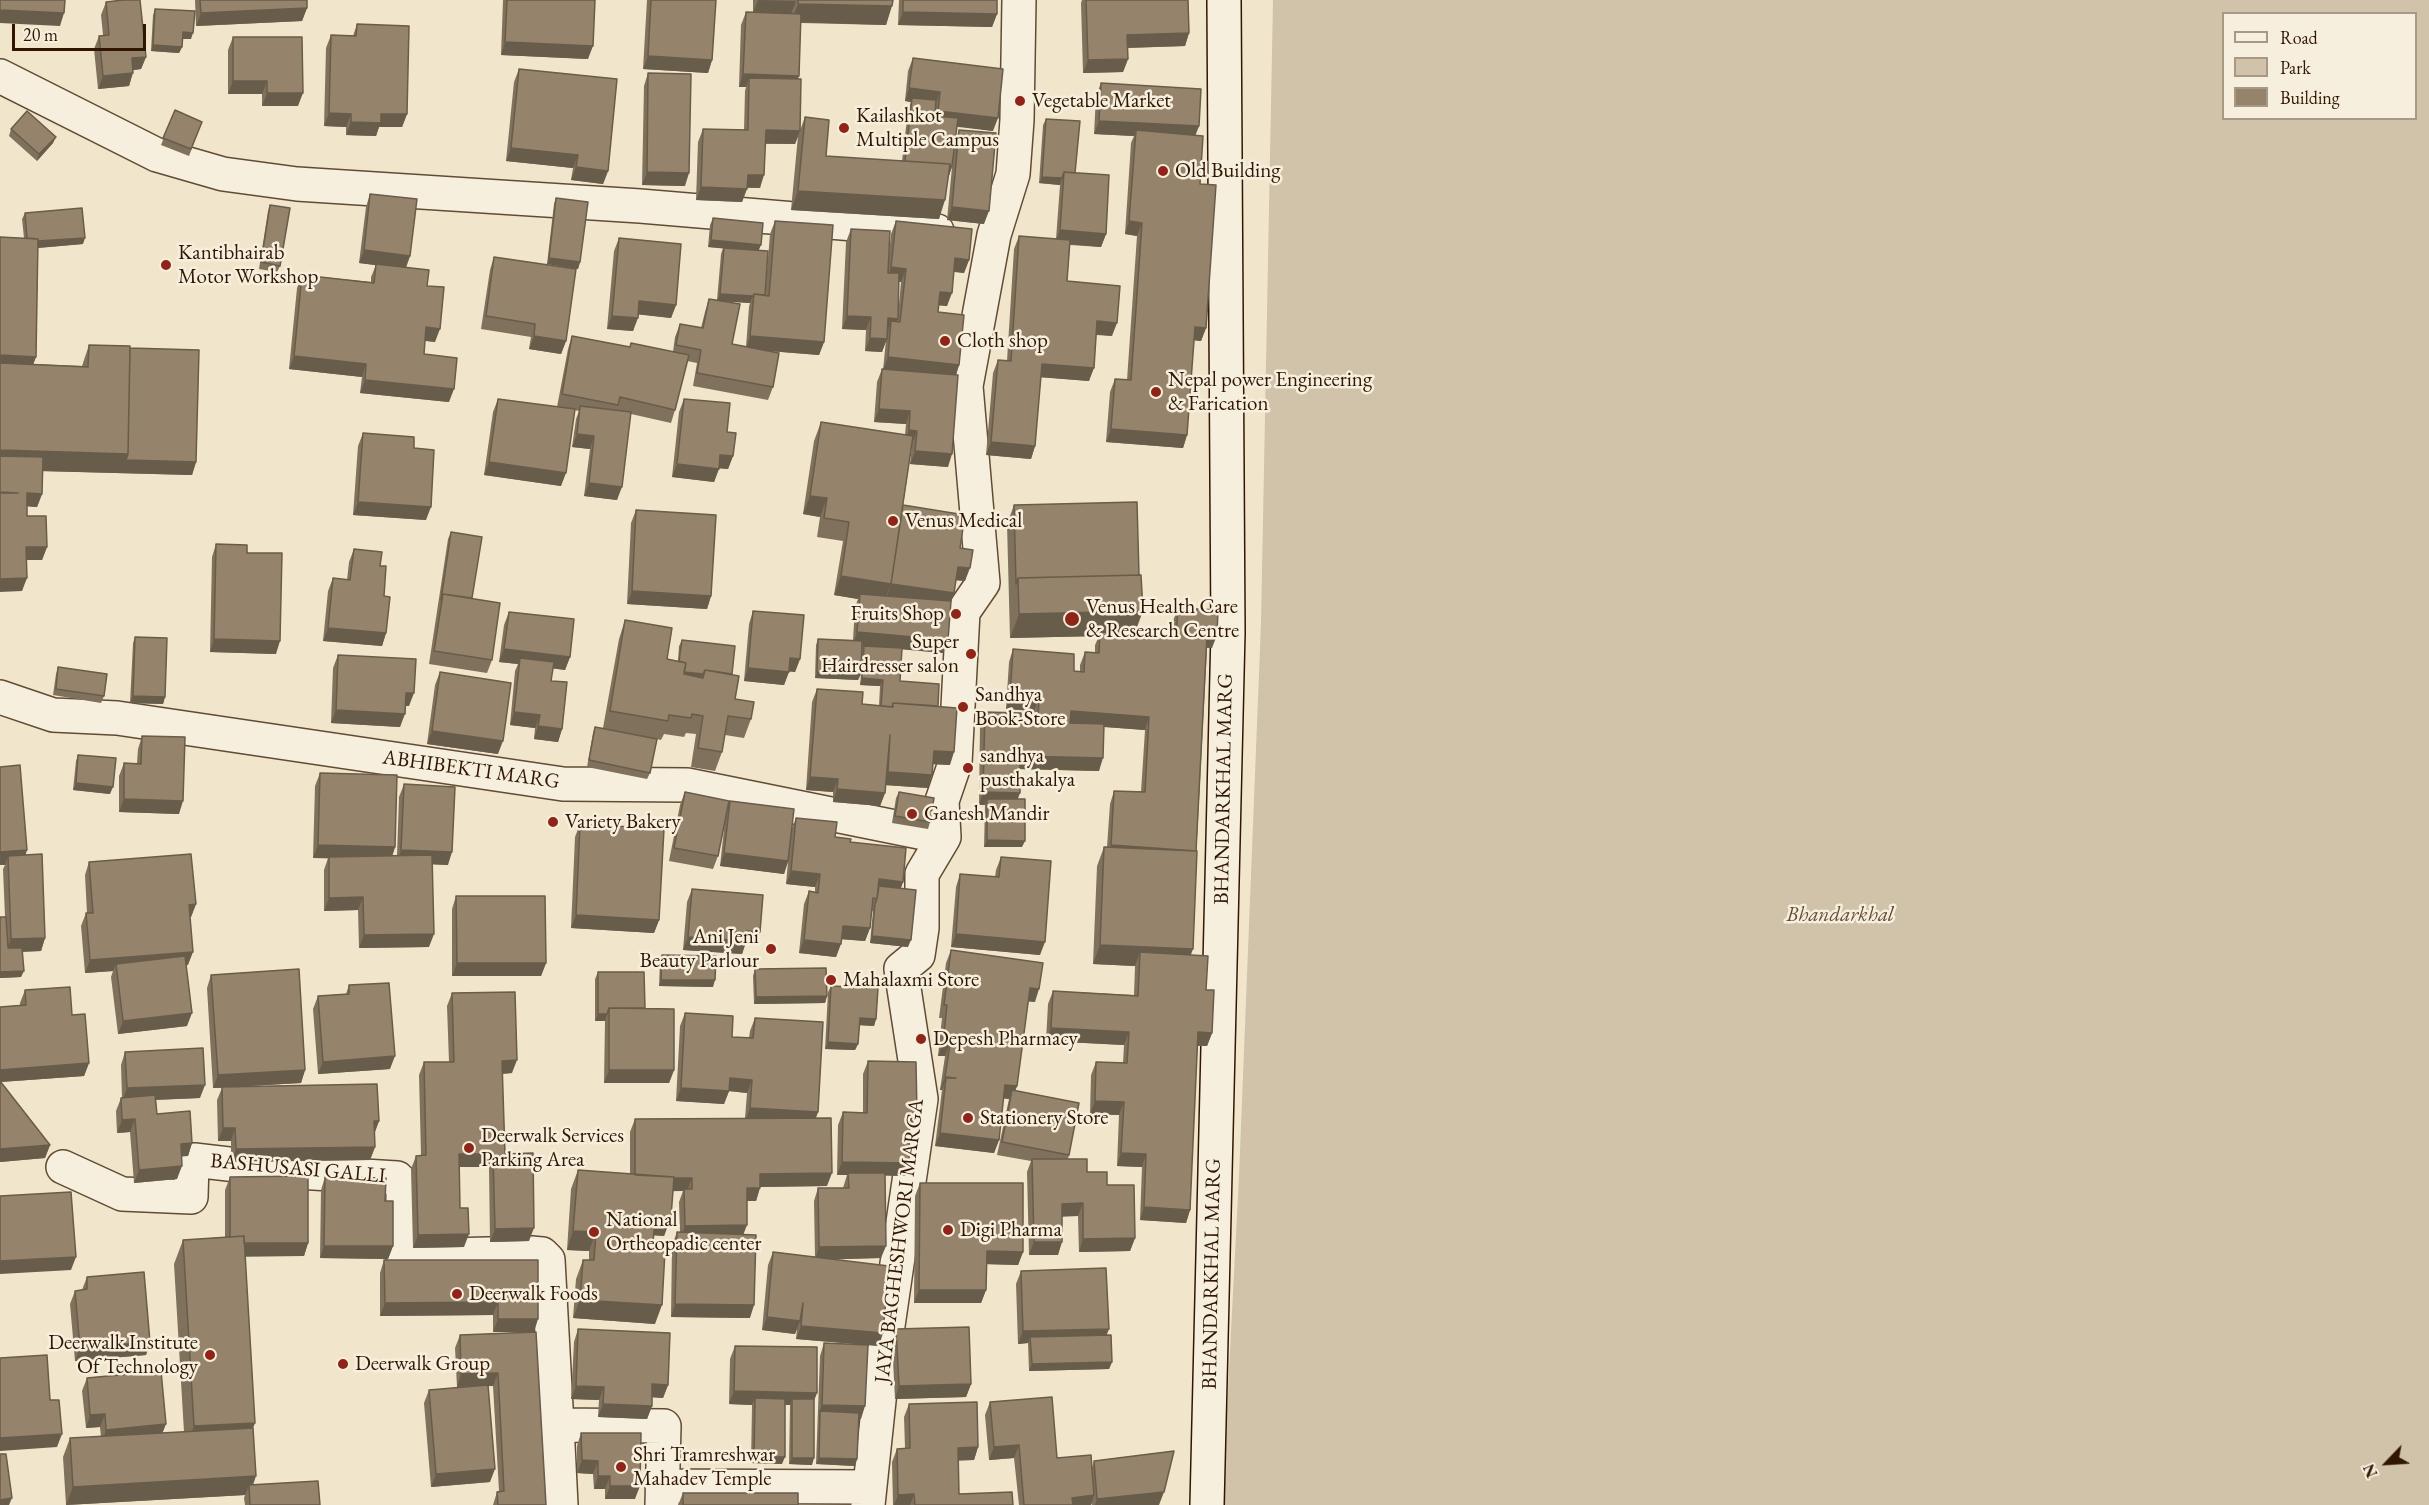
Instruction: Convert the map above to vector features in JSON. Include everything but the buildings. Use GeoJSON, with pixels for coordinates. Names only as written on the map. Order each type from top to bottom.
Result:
{"type":"FeatureCollection","features":[{"type":"Feature","properties":{"kind":"street"},"geometry":{"type":"LineString","coordinates":[[944,837],[942,801],[955,763],[963,612],[983,583],[966,386],[994,236],[1013,174],[1017,120],[1019,0]]}},
{"type":"Feature","properties":{"kind":"street","name":"BHANDARKHAL MARG"},"geometry":{"type":"LineString","coordinates":[[1207,1505],[1227,632],[1224,0]]}},
{"type":"Feature","properties":{"kind":"street"},"geometry":{"type":"LineString","coordinates":[[0,76],[157,155],[223,174],[297,184],[628,205],[994,236]]}},
{"type":"Feature","properties":{"kind":"street","name":"ABHIBEKTI MARG"},"geometry":{"type":"LineString","coordinates":[[0,697],[52,715],[117,718],[563,784],[687,784],[944,837]]}},
{"type":"Feature","properties":{"kind":"street","name":"JAYA BAGHESHWORI MARGA"},"geometry":{"type":"LineString","coordinates":[[869,1496],[897,1251],[921,1099],[901,969],[918,956],[922,928],[922,874],[944,837]]}},
{"type":"Feature","properties":{"kind":"street","name":"BASHUSASI GALLI"},"geometry":{"type":"LineString","coordinates":[[63,1167],[122,1194],[191,1197],[192,1162],[194,1160],[297,1172],[397,1178],[403,1184],[402,1254],[406,1257],[531,1253],[542,1254],[548,1260],[557,1425]]}},
{"type":"Feature","properties":{"kind":"street"},"geometry":{"type":"LineString","coordinates":[[561,1505],[557,1425],[664,1426],[662,1496],[869,1496]]}},
{"type":"Feature","properties":{"kind":"green space","name":"Bhandarkhal"},"geometry":{"type":"Polygon","coordinates":[[[1273,0],[2429,0],[2429,1505],[1222,1505],[1239,1176],[1261,623],[1273,0]]]}},
{"type":"Feature","properties":{"kind":"place","name":"Vegetable Market"},"geometry":{"type":"Point","coordinates":[1020,101]}},
{"type":"Feature","properties":{"kind":"place","name":"Kailashkot Multiple Campus"},"geometry":{"type":"Point","coordinates":[844,128]}},
{"type":"Feature","properties":{"kind":"place","name":"Old Building"},"geometry":{"type":"Point","coordinates":[1163,171]}},
{"type":"Feature","properties":{"kind":"place","name":"Kantibhairab Motor Workshop"},"geometry":{"type":"Point","coordinates":[166,265]}},
{"type":"Feature","properties":{"kind":"place","name":"Cloth shop"},"geometry":{"type":"Point","coordinates":[945,341]}},
{"type":"Feature","properties":{"kind":"place","name":"Nepal power Engineering & Farication"},"geometry":{"type":"Point","coordinates":[1156,392]}},
{"type":"Feature","properties":{"kind":"place","name":"Venus Medical"},"geometry":{"type":"Point","coordinates":[893,521]}},
{"type":"Feature","properties":{"kind":"place","name":"Fruits Shop"},"geometry":{"type":"Point","coordinates":[956,614]}},
{"type":"Feature","properties":{"kind":"place","name":"Venus Health Care & Research Centre"},"geometry":{"type":"Point","coordinates":[1072,619]}},
{"type":"Feature","properties":{"kind":"place","name":"Super Hairdresser salon"},"geometry":{"type":"Point","coordinates":[971,654]}},
{"type":"Feature","properties":{"kind":"place","name":"Sandhya Book-Store"},"geometry":{"type":"Point","coordinates":[963,707]}},
{"type":"Feature","properties":{"kind":"place","name":"sandhya pusthakalya"},"geometry":{"type":"Point","coordinates":[968,768]}},
{"type":"Feature","properties":{"kind":"place","name":"Ganesh Mandir"},"geometry":{"type":"Point","coordinates":[912,814]}},
{"type":"Feature","properties":{"kind":"place","name":"Variety Bakery"},"geometry":{"type":"Point","coordinates":[553,822]}},
{"type":"Feature","properties":{"kind":"place","name":"Ani Jeni Beauty Parlour"},"geometry":{"type":"Point","coordinates":[771,949]}},
{"type":"Feature","properties":{"kind":"place","name":"Mahalaxmi Store"},"geometry":{"type":"Point","coordinates":[831,980]}},
{"type":"Feature","properties":{"kind":"place","name":"Depesh Pharmacy"},"geometry":{"type":"Point","coordinates":[921,1039]}},
{"type":"Feature","properties":{"kind":"place","name":"Stationery Store"},"geometry":{"type":"Point","coordinates":[968,1118]}},
{"type":"Feature","properties":{"kind":"place","name":"Deerwalk Services Parking Area"},"geometry":{"type":"Point","coordinates":[469,1148]}},
{"type":"Feature","properties":{"kind":"place","name":"Digi Pharma"},"geometry":{"type":"Point","coordinates":[948,1230]}},
{"type":"Feature","properties":{"kind":"place","name":"National Ortheopadic center"},"geometry":{"type":"Point","coordinates":[594,1232]}},
{"type":"Feature","properties":{"kind":"place","name":"Deerwalk Foods"},"geometry":{"type":"Point","coordinates":[457,1294]}},
{"type":"Feature","properties":{"kind":"place","name":"Deerwalk Institute Of Technology"},"geometry":{"type":"Point","coordinates":[210,1355]}},
{"type":"Feature","properties":{"kind":"place","name":"Deerwalk Group"},"geometry":{"type":"Point","coordinates":[343,1364]}},
{"type":"Feature","properties":{"kind":"place","name":"Shri Tramreshwar Mahadev Temple"},"geometry":{"type":"Point","coordinates":[621,1467]}}]}
